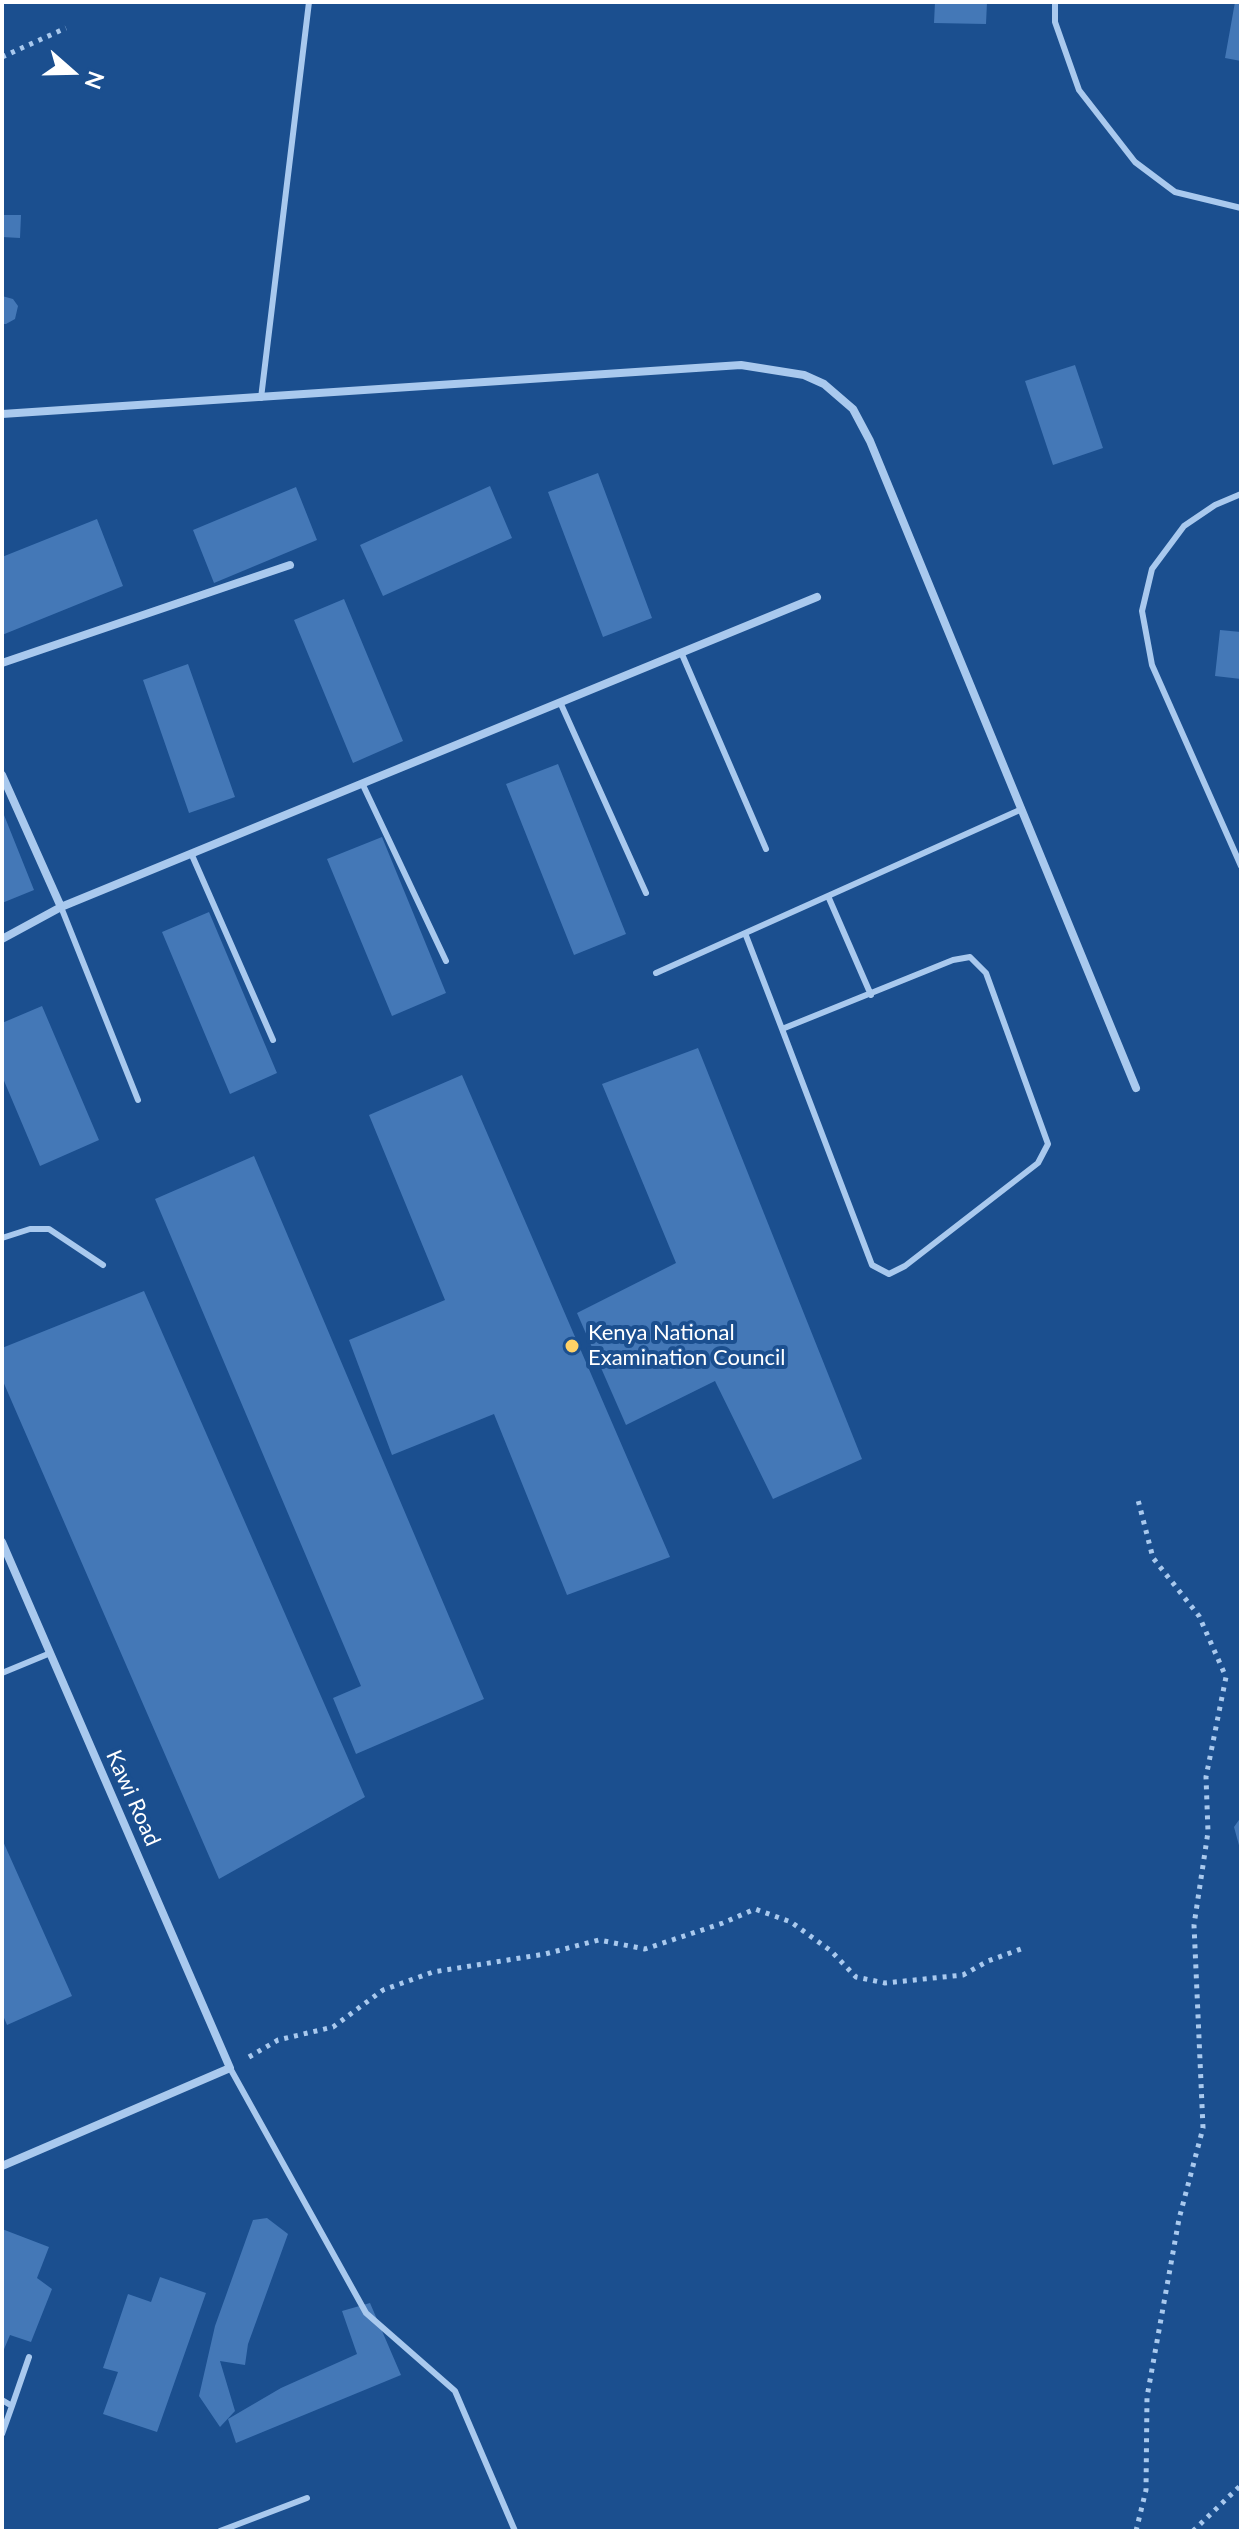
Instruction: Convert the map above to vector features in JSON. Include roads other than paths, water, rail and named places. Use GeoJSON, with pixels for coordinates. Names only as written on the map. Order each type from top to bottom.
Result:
{"type":"FeatureCollection","features":[{"type":"Feature","properties":{"kind":"street"},"geometry":{"type":"LineString","coordinates":[[2,414],[741,365],[804,375],[824,384],[853,409],[870,441],[1136,1088]]}},
{"type":"Feature","properties":{"kind":"street"},"geometry":{"type":"LineString","coordinates":[[2,663],[290,565]]}},
{"type":"Feature","properties":{"kind":"street"},"geometry":{"type":"LineString","coordinates":[[2,939],[61,907],[817,597]]}},
{"type":"Feature","properties":{"kind":"street"},"geometry":{"type":"LineString","coordinates":[[2,775],[61,907]]}},
{"type":"Feature","properties":{"kind":"street","name":"Kawi Road"},"geometry":{"type":"LineString","coordinates":[[2,1542],[230,2068]]}},
{"type":"Feature","properties":{"kind":"street"},"geometry":{"type":"LineString","coordinates":[[2,2166],[230,2068]]}},
{"type":"Feature","properties":{"kind":"lane"},"geometry":{"type":"LineString","coordinates":[[261,398],[309,2]]}},
{"type":"Feature","properties":{"kind":"lane"},"geometry":{"type":"LineString","coordinates":[[1055,2],[1055,22],[1079,90],[1135,162],[1175,192],[1241,208]]}},
{"type":"Feature","properties":{"kind":"lane"},"geometry":{"type":"LineString","coordinates":[[1241,494],[1215,505],[1184,526],[1152,569],[1142,611],[1152,665],[1241,866]]}},
{"type":"Feature","properties":{"kind":"lane"},"geometry":{"type":"LineString","coordinates":[[681,652],[766,849]]}},
{"type":"Feature","properties":{"kind":"lane"},"geometry":{"type":"LineString","coordinates":[[560,702],[646,893]]}},
{"type":"Feature","properties":{"kind":"lane"},"geometry":{"type":"LineString","coordinates":[[362,783],[446,961]]}},
{"type":"Feature","properties":{"kind":"lane"},"geometry":{"type":"LineString","coordinates":[[656,973],[1022,809]]}},
{"type":"Feature","properties":{"kind":"lane"},"geometry":{"type":"LineString","coordinates":[[191,853],[273,1040]]}},
{"type":"Feature","properties":{"kind":"lane"},"geometry":{"type":"LineString","coordinates":[[828,896],[871,995]]}},
{"type":"Feature","properties":{"kind":"lane"},"geometry":{"type":"LineString","coordinates":[[61,907],[138,1100]]}},
{"type":"Feature","properties":{"kind":"lane"},"geometry":{"type":"LineString","coordinates":[[745,933],[872,1265],[889,1274],[1038,1163],[1048,1144],[986,973],[970,957],[953,960],[782,1029]]}},
{"type":"Feature","properties":{"kind":"lane"},"geometry":{"type":"LineString","coordinates":[[2,1238],[30,1229],[49,1229],[103,1265]]}},
{"type":"Feature","properties":{"kind":"lane"},"geometry":{"type":"LineString","coordinates":[[2,1673],[48,1654]]}},
{"type":"Feature","properties":{"kind":"lane"},"geometry":{"type":"LineString","coordinates":[[230,2068],[366,2313],[455,2391],[515,2531]]}},
{"type":"Feature","properties":{"kind":"lane"},"geometry":{"type":"LineString","coordinates":[[2,2434],[29,2357]]}},
{"type":"Feature","properties":{"kind":"lane"},"geometry":{"type":"LineString","coordinates":[[2,2400],[12,2406]]}},
{"type":"Feature","properties":{"kind":"lane"},"geometry":{"type":"LineString","coordinates":[[220,2531],[307,2498]]}},
{"type":"Feature","properties":{"kind":"place","name":"Kenya National Examination Council"},"geometry":{"type":"Point","coordinates":[572,1346]}}]}
